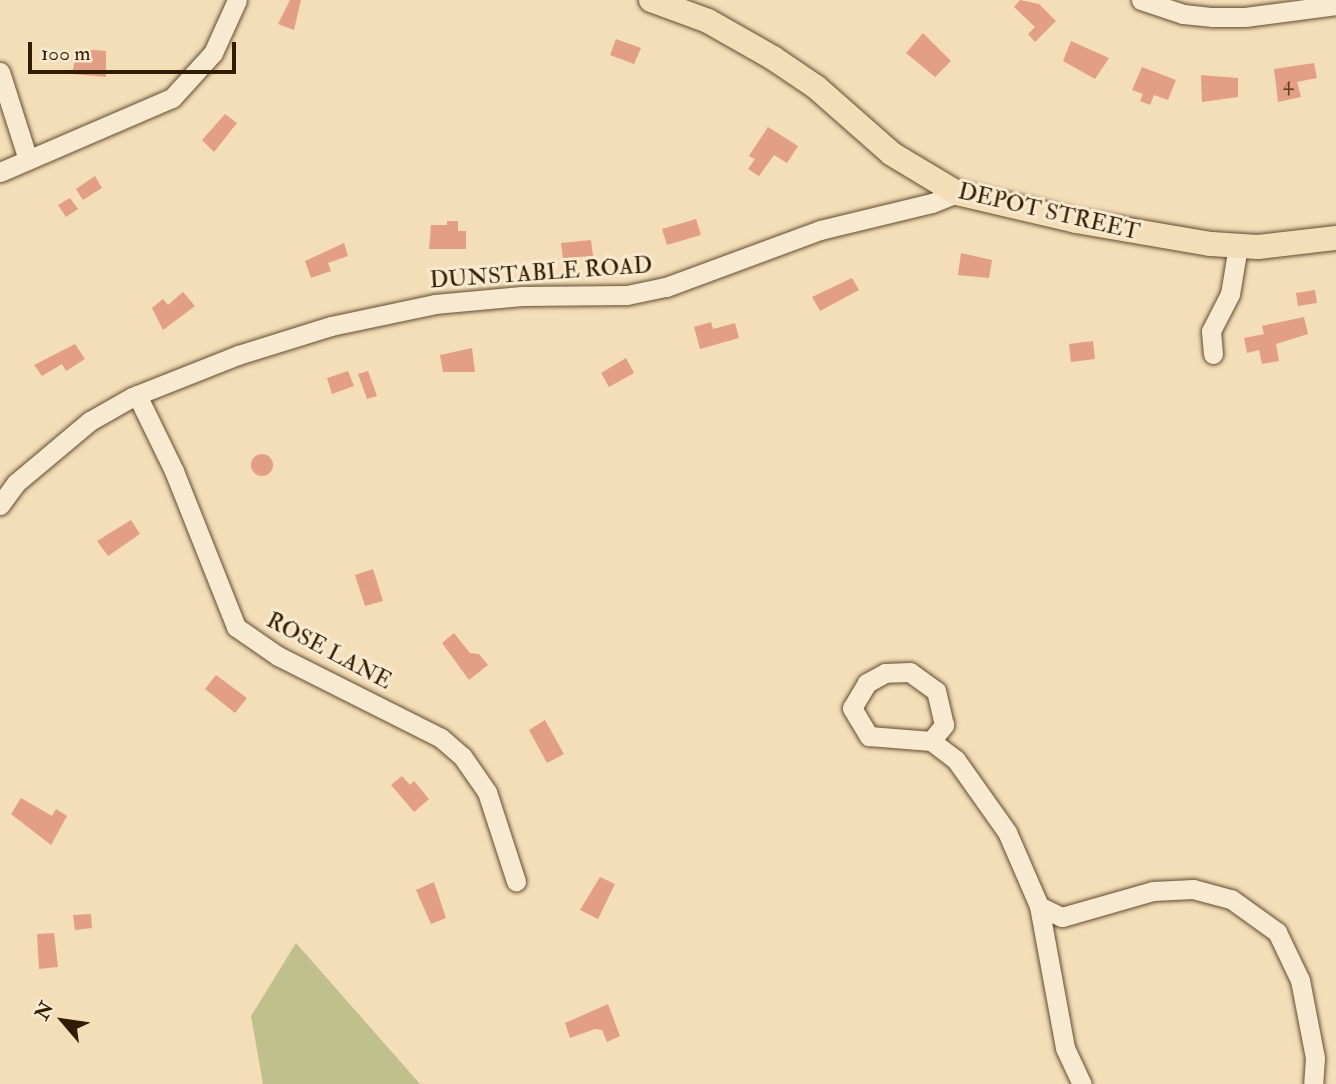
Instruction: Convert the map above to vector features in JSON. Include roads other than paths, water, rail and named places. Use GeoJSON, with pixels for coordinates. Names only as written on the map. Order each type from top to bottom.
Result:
{"type":"FeatureCollection","features":[{"type":"Feature","properties":{"kind":"main road","name":"DEPOT STREET"},"geometry":{"type":"LineString","coordinates":[[651,0],[708,21],[773,58],[816,87],[892,154],[957,193],[1148,235],[1238,246],[1336,238]]}},
{"type":"Feature","properties":{"kind":"street"},"geometry":{"type":"LineString","coordinates":[[0,172],[172,98],[213,53],[237,0]]}},
{"type":"Feature","properties":{"kind":"street"},"geometry":{"type":"LineString","coordinates":[[1141,0],[1182,13],[1213,17],[1245,17],[1336,5]]}},
{"type":"Feature","properties":{"kind":"street"},"geometry":{"type":"LineString","coordinates":[[0,72],[28,160]]}},
{"type":"Feature","properties":{"kind":"street","name":"DUNSTABLE ROAD"},"geometry":{"type":"LineString","coordinates":[[0,505],[16,483],[62,443],[137,395],[238,355],[394,311],[477,299],[628,295],[666,288],[820,230],[932,203],[957,193]]}},
{"type":"Feature","properties":{"kind":"street"},"geometry":{"type":"LineString","coordinates":[[1213,354],[1211,331],[1230,294],[1238,246]]}},
{"type":"Feature","properties":{"kind":"street","name":"ROSE LANE"},"geometry":{"type":"LineString","coordinates":[[137,395],[174,471],[236,626],[278,656],[441,738],[462,756],[487,792],[516,880]]}},
{"type":"Feature","properties":{"kind":"street"},"geometry":{"type":"LineString","coordinates":[[931,741],[944,725],[936,691],[910,672],[885,673],[867,683],[852,708],[869,736],[931,741],[956,760],[1007,832],[1039,906],[1065,1048],[1082,1084]]}},
{"type":"Feature","properties":{"kind":"street"},"geometry":{"type":"LineString","coordinates":[[1039,906],[1062,917],[1153,891],[1193,889],[1231,899],[1277,932],[1300,981],[1315,1058],[1313,1084]]}}]}
